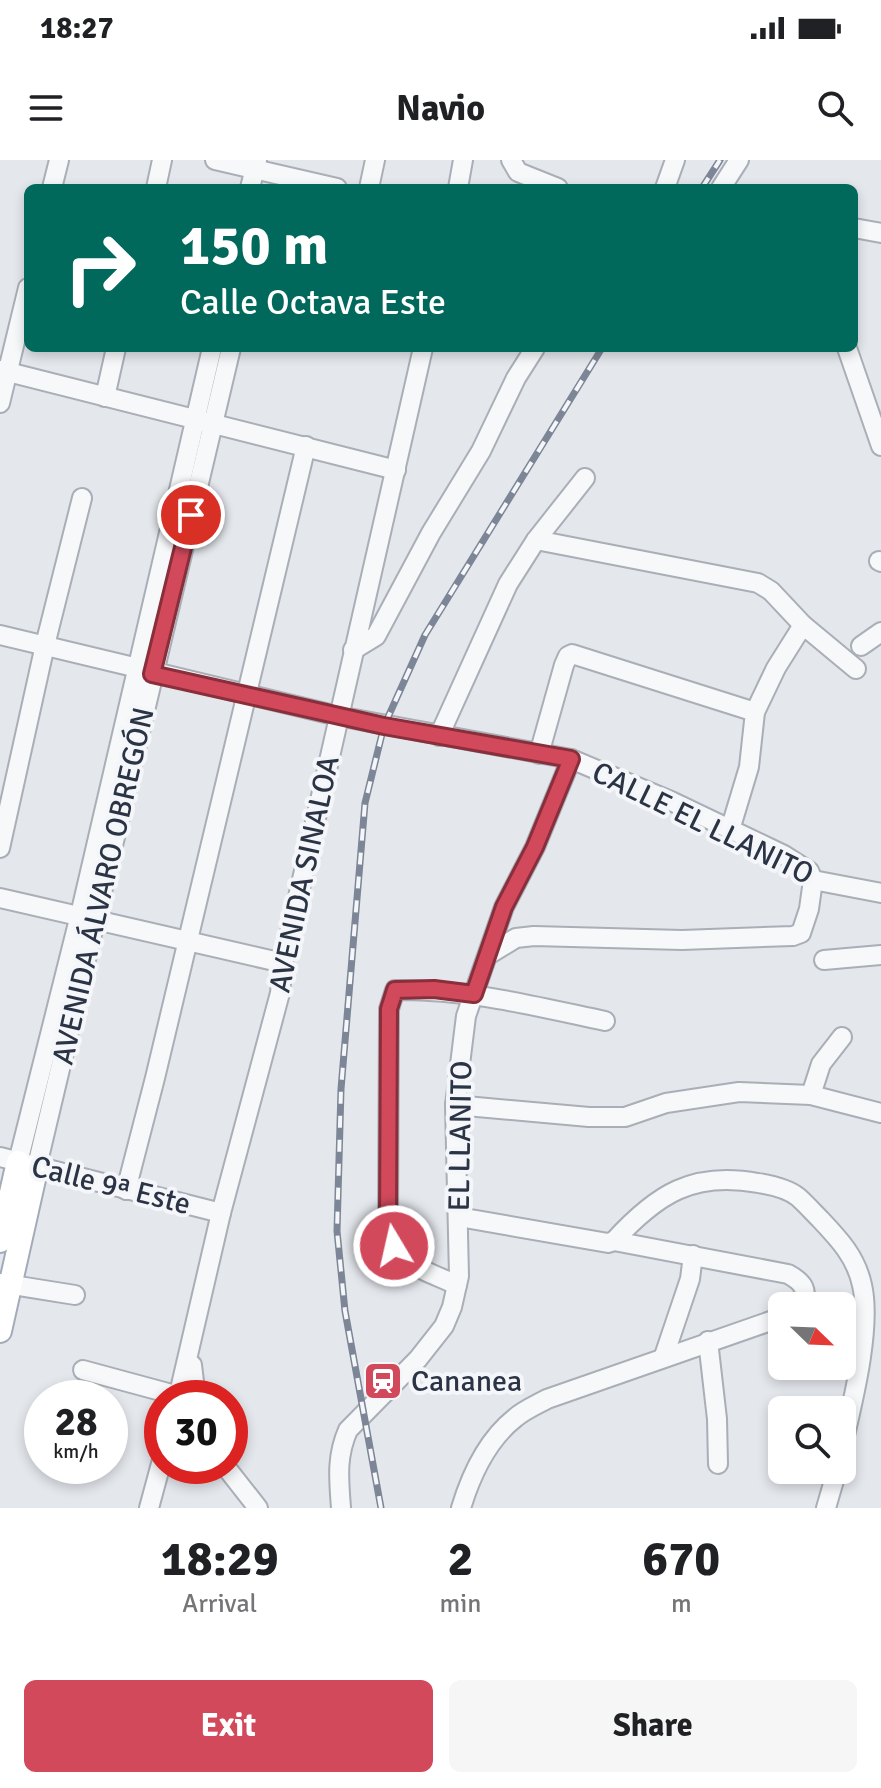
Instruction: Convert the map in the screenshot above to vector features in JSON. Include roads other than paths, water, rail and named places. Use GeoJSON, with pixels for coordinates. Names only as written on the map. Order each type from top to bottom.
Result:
{"type":"FeatureCollection","features":[{"type":"Feature","properties":{"kind":"main road","name":"AVENIDA ÁLVARO OBREGÓN"},"geometry":{"type":"LineString","coordinates":[[0,1241],[18,1162]]}},
{"type":"Feature","properties":{"kind":"main road","name":"AVENIDA ÁLVARO OBREGÓN"},"geometry":{"type":"LineString","coordinates":[[0,1331],[18,1162]]}},
{"type":"Feature","properties":{"kind":"street"},"geometry":{"type":"LineString","coordinates":[[53,184],[59,160]]}},
{"type":"Feature","properties":{"kind":"street"},"geometry":{"type":"LineString","coordinates":[[157,184],[162,160]]}},
{"type":"Feature","properties":{"kind":"street"},"geometry":{"type":"LineString","coordinates":[[215,160],[317,184]]}},
{"type":"Feature","properties":{"kind":"street"},"geometry":{"type":"LineString","coordinates":[[370,184],[375,160]]}},
{"type":"Feature","properties":{"kind":"street"},"geometry":{"type":"LineString","coordinates":[[459,184],[463,160]]}},
{"type":"Feature","properties":{"kind":"street"},"geometry":{"type":"LineString","coordinates":[[511,160],[518,172],[548,184]]}},
{"type":"Feature","properties":{"kind":"street"},"geometry":{"type":"LineString","coordinates":[[666,184],[675,160]]}},
{"type":"Feature","properties":{"kind":"street"},"geometry":{"type":"LineString","coordinates":[[724,184],[739,160]]}},
{"type":"Feature","properties":{"kind":"street"},"geometry":{"type":"LineString","coordinates":[[858,229],[881,233]]}},
{"type":"Feature","properties":{"kind":"street"},"geometry":{"type":"LineString","coordinates":[[0,403],[4,371],[24,302]]}},
{"type":"Feature","properties":{"kind":"street"},"geometry":{"type":"LineString","coordinates":[[105,397],[115,352]]}},
{"type":"Feature","properties":{"kind":"street","name":"AVENIDA ÁLVARO OBREGÓN"},"geometry":{"type":"LineString","coordinates":[[204,422],[212,352]]}},
{"type":"Feature","properties":{"kind":"street","name":"AVENIDA ÁLVARO OBREGÓN"},"geometry":{"type":"LineString","coordinates":[[18,1162],[89,917],[204,422],[230,352]]}},
{"type":"Feature","properties":{"kind":"street","name":"AVENIDA SINALOA"},"geometry":{"type":"LineString","coordinates":[[187,1380],[221,1213],[280,993],[283,963],[422,352]]}},
{"type":"Feature","properties":{"kind":"street"},"geometry":{"type":"LineString","coordinates":[[353,650],[376,636],[431,533],[481,451],[516,378],[532,352]]}},
{"type":"Feature","properties":{"kind":"street"},"geometry":{"type":"LineString","coordinates":[[848,352],[881,446]]}},
{"type":"Feature","properties":{"kind":"street"},"geometry":{"type":"LineString","coordinates":[[4,371],[396,470]]}},
{"type":"Feature","properties":{"kind":"street"},"geometry":{"type":"LineString","coordinates":[[126,1190],[306,446]]}},
{"type":"Feature","properties":{"kind":"street"},"geometry":{"type":"LineString","coordinates":[[439,736],[508,584],[536,540],[585,478]]}},
{"type":"Feature","properties":{"kind":"street"},"geometry":{"type":"LineString","coordinates":[[0,848],[45,645],[82,498]]}},
{"type":"Feature","properties":{"kind":"street"},"geometry":{"type":"LineString","coordinates":[[536,540],[747,579],[771,591],[803,625],[856,669]]}},
{"type":"Feature","properties":{"kind":"street"},"geometry":{"type":"LineString","coordinates":[[730,830],[749,767],[755,712],[776,668],[803,625]]}},
{"type":"Feature","properties":{"kind":"street"},"geometry":{"type":"LineString","coordinates":[[861,646],[881,632]]}},
{"type":"Feature","properties":{"kind":"street","name":"CALLE EL LLANITO"},"geometry":{"type":"LineString","coordinates":[[0,635],[338,716],[571,759],[632,784],[800,864],[809,871],[813,880],[881,893]]}},
{"type":"Feature","properties":{"kind":"street"},"geometry":{"type":"LineString","coordinates":[[539,754],[564,665],[572,654],[755,712]]}},
{"type":"Feature","properties":{"kind":"street","name":"EL LLANITO"},"geometry":{"type":"LineString","coordinates":[[341,1508],[338,1464],[348,1430],[418,1359],[444,1326],[457,1285],[459,1217],[455,1105],[466,1016],[504,907],[535,847],[571,759]]}},
{"type":"Feature","properties":{"kind":"street"},"geometry":{"type":"LineString","coordinates":[[488,955],[516,938],[534,936],[711,940],[793,936],[801,933],[804,925],[813,880]]}},
{"type":"Feature","properties":{"kind":"street"},"geometry":{"type":"LineString","coordinates":[[0,898],[283,963]]}},
{"type":"Feature","properties":{"kind":"street"},"geometry":{"type":"LineString","coordinates":[[824,960],[881,955]]}},
{"type":"Feature","properties":{"kind":"street"},"geometry":{"type":"LineString","coordinates":[[457,1285],[407,1262],[394,1246],[388,1224],[389,1009],[395,990],[434,989],[474,994],[605,1021]]}},
{"type":"Feature","properties":{"kind":"street"},"geometry":{"type":"LineString","coordinates":[[811,1095],[821,1064],[842,1037]]}},
{"type":"Feature","properties":{"kind":"street"},"geometry":{"type":"LineString","coordinates":[[455,1105],[589,1117],[625,1117],[666,1103],[739,1092],[811,1095],[881,1113]]}},
{"type":"Feature","properties":{"kind":"street","name":"Calle 9ª Este"},"geometry":{"type":"LineString","coordinates":[[18,1162],[221,1213]]}},
{"type":"Feature","properties":{"kind":"street"},"geometry":{"type":"LineString","coordinates":[[614,1241],[645,1210],[689,1184],[720,1178],[740,1179],[769,1185],[798,1197],[853,1256],[863,1287],[865,1321],[854,1396]]}},
{"type":"Feature","properties":{"kind":"street"},"geometry":{"type":"LineString","coordinates":[[459,1217],[600,1242],[614,1241],[788,1274],[799,1280],[805,1292]]}},
{"type":"Feature","properties":{"kind":"street"},"geometry":{"type":"LineString","coordinates":[[664,1356],[686,1290],[693,1255]]}},
{"type":"Feature","properties":{"kind":"street"},"geometry":{"type":"LineString","coordinates":[[5,1284],[75,1295]]}},
{"type":"Feature","properties":{"kind":"street"},"geometry":{"type":"LineString","coordinates":[[461,1508],[467,1486],[479,1462],[515,1417],[547,1399],[768,1322]]}},
{"type":"Feature","properties":{"kind":"street"},"geometry":{"type":"LineString","coordinates":[[708,1341],[717,1419],[718,1464]]}},
{"type":"Feature","properties":{"kind":"street"},"geometry":{"type":"LineString","coordinates":[[83,1370],[144,1386]]}},
{"type":"Feature","properties":{"kind":"street"},"geometry":{"type":"LineString","coordinates":[[149,1508],[156,1484]]}},
{"type":"Feature","properties":{"kind":"street"},"geometry":{"type":"LineString","coordinates":[[239,1484],[258,1508]]}},
{"type":"Feature","properties":{"kind":"street"},"geometry":{"type":"LineString","coordinates":[[826,1508],[833,1484]]}},
{"type":"Feature","properties":{"kind":"railway"},"geometry":{"type":"LineString","coordinates":[[705,184],[720,160]]}},
{"type":"Feature","properties":{"kind":"railway"},"geometry":{"type":"LineString","coordinates":[[381,1508],[345,1311],[337,1231],[341,1089],[365,803],[384,726],[425,635],[600,352]]}},
{"type":"Feature","properties":{"kind":"place","name":"Cananea"},"geometry":{"type":"Point","coordinates":[383,1381]}}]}
